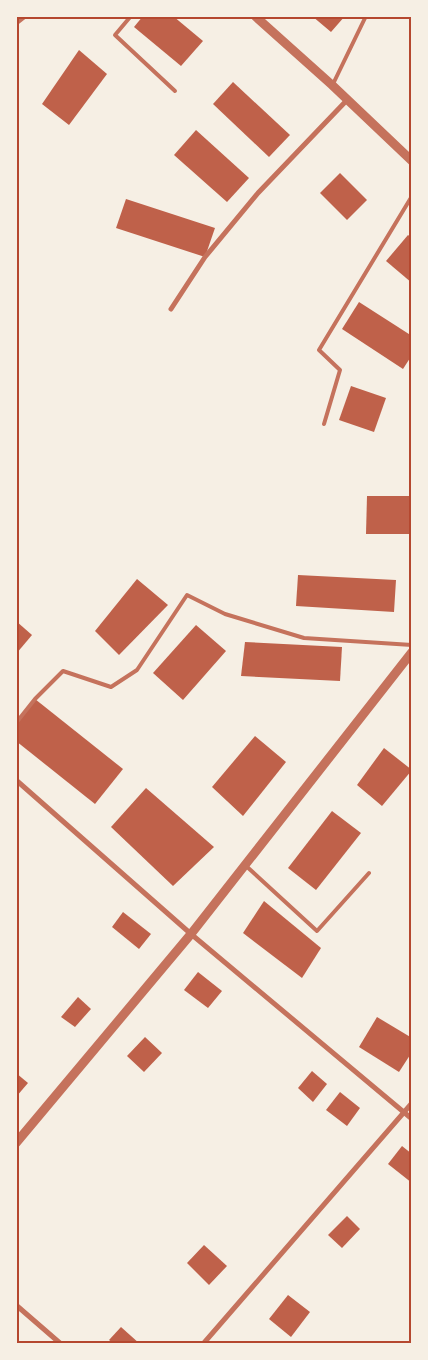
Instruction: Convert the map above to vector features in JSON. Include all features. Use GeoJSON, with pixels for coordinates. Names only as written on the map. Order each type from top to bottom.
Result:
{"type":"FeatureCollection","features":[{"type":"Feature","properties":{"kind":"street"},"geometry":{"type":"LineString","coordinates":[[16,23],[25,16]]}},
{"type":"Feature","properties":{"kind":"street"},"geometry":{"type":"LineString","coordinates":[[255,16],[348,99],[412,161]]}},
{"type":"Feature","properties":{"kind":"street"},"geometry":{"type":"LineString","coordinates":[[171,309],[205,257],[258,193],[348,99]]}},
{"type":"Feature","properties":{"kind":"street"},"geometry":{"type":"LineString","coordinates":[[16,1143],[192,934],[412,652]]}},
{"type":"Feature","properties":{"kind":"street"},"geometry":{"type":"LineString","coordinates":[[16,780],[192,934],[412,1120]]}},
{"type":"Feature","properties":{"kind":"street"},"geometry":{"type":"LineString","coordinates":[[203,1344],[412,1103]]}},
{"type":"Feature","properties":{"kind":"street"},"geometry":{"type":"LineString","coordinates":[[16,1305],[61,1344]]}},
{"type":"Feature","properties":{"kind":"lane"},"geometry":{"type":"LineString","coordinates":[[131,16],[115,35],[175,91]]}},
{"type":"Feature","properties":{"kind":"lane"},"geometry":{"type":"LineString","coordinates":[[332,85],[366,16]]}},
{"type":"Feature","properties":{"kind":"lane"},"geometry":{"type":"LineString","coordinates":[[324,424],[340,370],[319,350],[412,196]]}},
{"type":"Feature","properties":{"kind":"lane"},"geometry":{"type":"LineString","coordinates":[[16,723],[35,699],[63,671],[111,687],[137,670],[187,595],[225,614],[304,638],[412,645]]}},
{"type":"Feature","properties":{"kind":"lane"},"geometry":{"type":"LineString","coordinates":[[245,865],[317,931],[369,873]]}},
{"type":"Feature","properties":{"kind":"building"},"geometry":{"type":"Polygon","coordinates":[[[143,16],[173,16],[203,41],[181,66],[134,27],[143,16]]]}},
{"type":"Feature","properties":{"kind":"building"},"geometry":{"type":"Polygon","coordinates":[[[312,16],[345,16],[331,32],[312,16]]]}},
{"type":"Feature","properties":{"kind":"building"},"geometry":{"type":"Polygon","coordinates":[[[79,50],[107,74],[69,125],[42,104],[79,50]]]}},
{"type":"Feature","properties":{"kind":"building"},"geometry":{"type":"Polygon","coordinates":[[[233,82],[290,135],[269,157],[213,104],[233,82]]]}},
{"type":"Feature","properties":{"kind":"building"},"geometry":{"type":"Polygon","coordinates":[[[196,130],[249,178],[227,202],[174,155],[196,130]]]}},
{"type":"Feature","properties":{"kind":"building"},"geometry":{"type":"Polygon","coordinates":[[[340,173],[367,200],[347,220],[320,193],[340,173]]]}},
{"type":"Feature","properties":{"kind":"building"},"geometry":{"type":"Polygon","coordinates":[[[126,199],[215,228],[205,257],[116,228],[126,199]]]}},
{"type":"Feature","properties":{"kind":"building"},"geometry":{"type":"Polygon","coordinates":[[[408,235],[412,238],[412,283],[386,261],[408,235]]]}},
{"type":"Feature","properties":{"kind":"building"},"geometry":{"type":"Polygon","coordinates":[[[359,302],[412,336],[412,355],[403,369],[342,329],[359,302]]]}},
{"type":"Feature","properties":{"kind":"building"},"geometry":{"type":"Polygon","coordinates":[[[351,386],[386,398],[374,432],[339,420],[351,386]]]}},
{"type":"Feature","properties":{"kind":"building"},"geometry":{"type":"Polygon","coordinates":[[[367,496],[412,496],[412,534],[366,534],[367,496]]]}},
{"type":"Feature","properties":{"kind":"building"},"geometry":{"type":"Polygon","coordinates":[[[298,575],[396,580],[394,612],[296,606],[298,575]]]}},
{"type":"Feature","properties":{"kind":"building"},"geometry":{"type":"Polygon","coordinates":[[[137,579],[168,605],[119,655],[95,631],[137,579]]]}},
{"type":"Feature","properties":{"kind":"building"},"geometry":{"type":"Polygon","coordinates":[[[16,621],[32,635],[16,654],[16,621]]]}},
{"type":"Feature","properties":{"kind":"building"},"geometry":{"type":"Polygon","coordinates":[[[196,625],[226,651],[183,700],[153,673],[196,625]]]}},
{"type":"Feature","properties":{"kind":"building"},"geometry":{"type":"Polygon","coordinates":[[[245,642],[342,647],[340,681],[241,676],[245,642]]]}},
{"type":"Feature","properties":{"kind":"building"},"geometry":{"type":"Polygon","coordinates":[[[35,699],[123,769],[95,804],[16,741],[16,723],[35,699]]]}},
{"type":"Feature","properties":{"kind":"building"},"geometry":{"type":"Polygon","coordinates":[[[255,736],[286,762],[243,816],[212,787],[255,736]]]}},
{"type":"Feature","properties":{"kind":"building"},"geometry":{"type":"Polygon","coordinates":[[[384,748],[412,770],[382,806],[357,785],[384,748]]]}},
{"type":"Feature","properties":{"kind":"building"},"geometry":{"type":"Polygon","coordinates":[[[146,788],[214,847],[173,886],[111,827],[146,788]]]}},
{"type":"Feature","properties":{"kind":"building"},"geometry":{"type":"Polygon","coordinates":[[[332,811],[361,833],[316,890],[288,868],[332,811]]]}},
{"type":"Feature","properties":{"kind":"building"},"geometry":{"type":"Polygon","coordinates":[[[264,901],[321,948],[302,978],[243,933],[264,901]]]}},
{"type":"Feature","properties":{"kind":"building"},"geometry":{"type":"Polygon","coordinates":[[[123,912],[151,934],[139,949],[112,927],[123,912]]]}},
{"type":"Feature","properties":{"kind":"building"},"geometry":{"type":"Polygon","coordinates":[[[198,972],[222,991],[208,1008],[184,990],[198,972]]]}},
{"type":"Feature","properties":{"kind":"building"},"geometry":{"type":"Polygon","coordinates":[[[78,997],[91,1009],[75,1027],[61,1017],[78,997]]]}},
{"type":"Feature","properties":{"kind":"building"},"geometry":{"type":"Polygon","coordinates":[[[377,1017],[412,1038],[412,1052],[399,1072],[359,1047],[377,1017]]]}},
{"type":"Feature","properties":{"kind":"building"},"geometry":{"type":"Polygon","coordinates":[[[145,1037],[162,1053],[144,1072],[127,1056],[145,1037]]]}},
{"type":"Feature","properties":{"kind":"building"},"geometry":{"type":"Polygon","coordinates":[[[312,1071],[327,1084],[313,1102],[298,1088],[312,1071]]]}},
{"type":"Feature","properties":{"kind":"building"},"geometry":{"type":"Polygon","coordinates":[[[16,1073],[28,1083],[16,1097],[16,1073]]]}},
{"type":"Feature","properties":{"kind":"building"},"geometry":{"type":"Polygon","coordinates":[[[340,1092],[360,1108],[347,1126],[326,1110],[340,1092]]]}},
{"type":"Feature","properties":{"kind":"building"},"geometry":{"type":"Polygon","coordinates":[[[402,1146],[412,1154],[412,1183],[388,1164],[402,1146]]]}},
{"type":"Feature","properties":{"kind":"building"},"geometry":{"type":"Polygon","coordinates":[[[347,1216],[360,1229],[342,1248],[328,1235],[347,1216]]]}},
{"type":"Feature","properties":{"kind":"building"},"geometry":{"type":"Polygon","coordinates":[[[204,1245],[227,1266],[209,1285],[187,1263],[204,1245]]]}},
{"type":"Feature","properties":{"kind":"building"},"geometry":{"type":"Polygon","coordinates":[[[288,1295],[310,1312],[291,1337],[269,1319],[288,1295]]]}},
{"type":"Feature","properties":{"kind":"building"},"geometry":{"type":"Polygon","coordinates":[[[121,1327],[140,1344],[114,1344],[109,1340],[121,1327]]]}}]}
